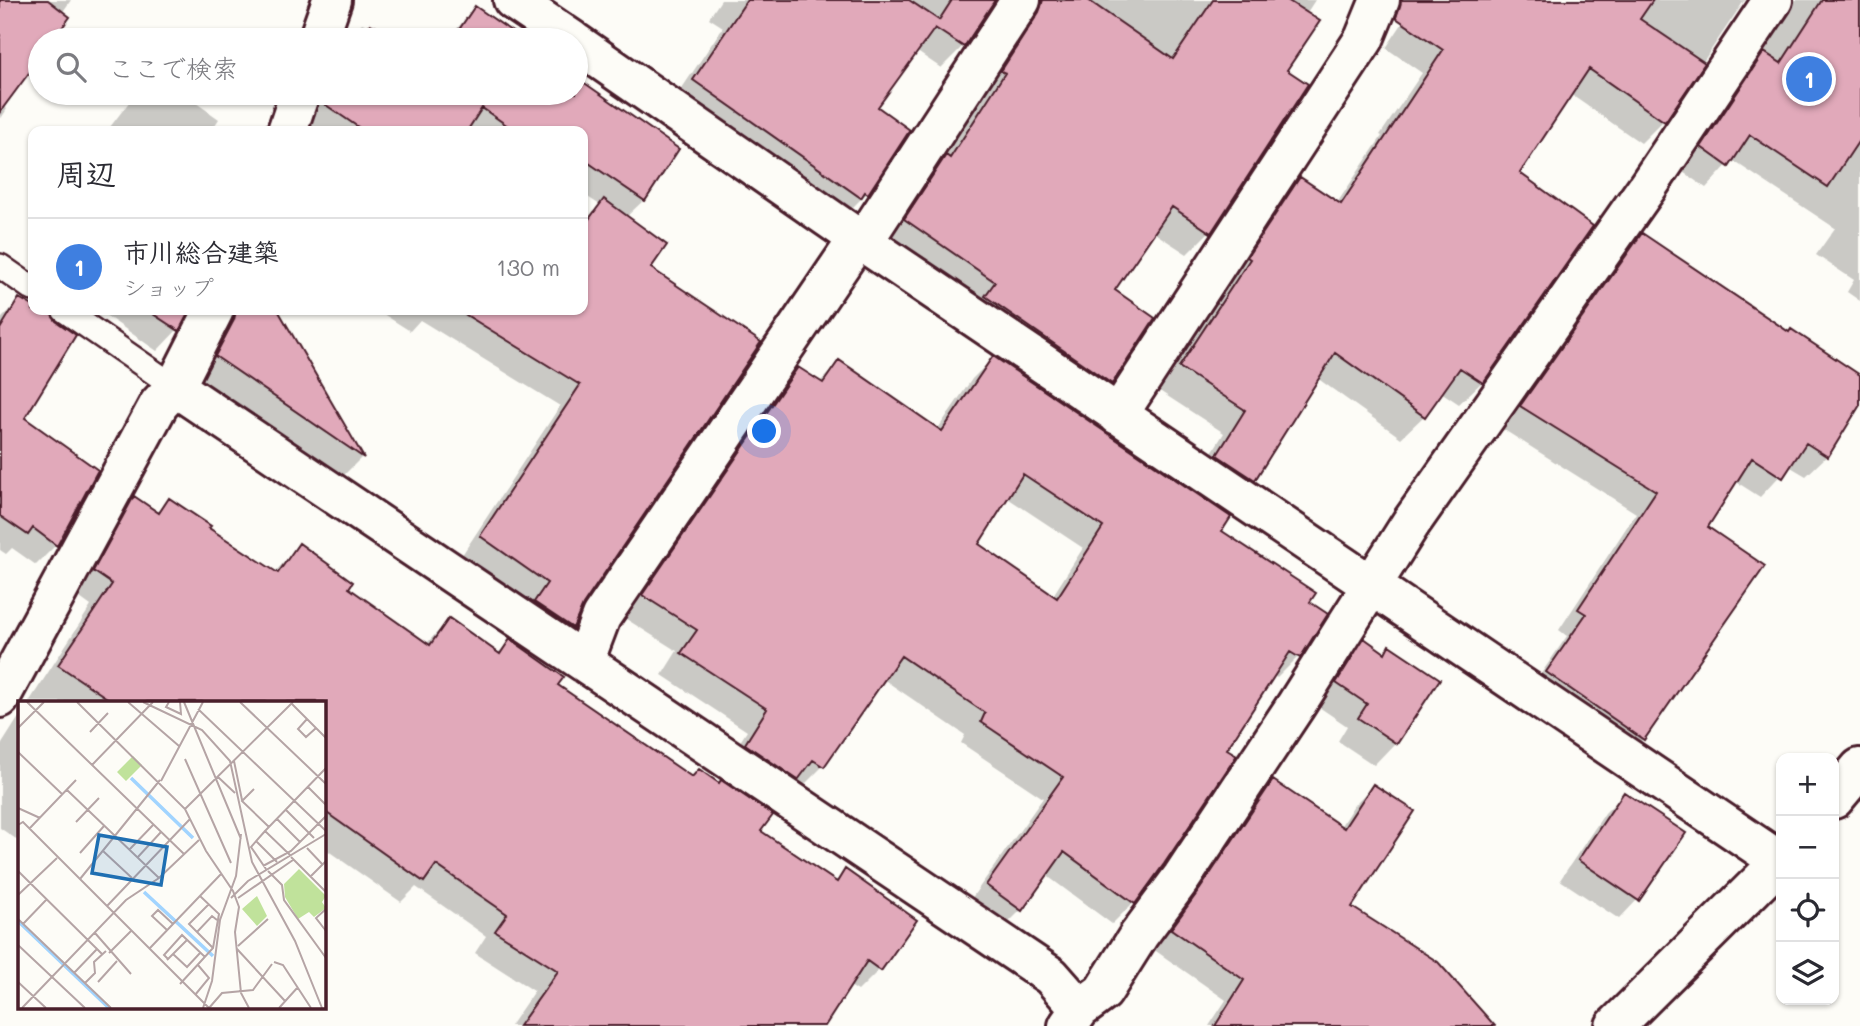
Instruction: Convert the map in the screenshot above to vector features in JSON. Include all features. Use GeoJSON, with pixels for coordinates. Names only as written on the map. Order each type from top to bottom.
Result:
{"type":"FeatureCollection","features":[{"type":"Feature","properties":{"kind":"street"},"geometry":{"type":"LineString","coordinates":[[322,28],[331,0]]}},
{"type":"Feature","properties":{"kind":"street"},"geometry":{"type":"LineString","coordinates":[[513,0],[555,28]]}},
{"type":"Feature","properties":{"kind":"street"},"geometry":{"type":"LineString","coordinates":[[584,662],[601,617],[1021,0]]}},
{"type":"Feature","properties":{"kind":"street"},"geometry":{"type":"LineString","coordinates":[[1118,415],[1364,39],[1380,0]]}},
{"type":"Feature","properties":{"kind":"street"},"geometry":{"type":"LineString","coordinates":[[175,387],[1051,976],[1074,1017],[1102,992],[1139,935],[1182,877],[1296,705],[1411,523],[1640,197],[1773,0]]}},
{"type":"Feature","properties":{"kind":"street"},"geometry":{"type":"LineString","coordinates":[[588,51],[860,240],[1776,858]]}},
{"type":"Feature","properties":{"kind":"street"},"geometry":{"type":"LineString","coordinates":[[289,126],[296,105]]}},
{"type":"Feature","properties":{"kind":"street"},"geometry":{"type":"LineString","coordinates":[[0,698],[159,404],[175,387],[211,315]]}},
{"type":"Feature","properties":{"kind":"street"},"geometry":{"type":"LineString","coordinates":[[1839,793],[1860,768]]}},
{"type":"Feature","properties":{"kind":"street"},"geometry":{"type":"LineString","coordinates":[[1615,1026],[1776,866]]}},
{"type":"Feature","properties":{"kind":"lane"},"geometry":{"type":"LineString","coordinates":[[0,266],[28,286]]}},
{"type":"Feature","properties":{"kind":"lane"},"geometry":{"type":"LineString","coordinates":[[71,315],[175,387]]}},
{"type":"Feature","properties":{"kind":"building"},"geometry":{"type":"Polygon","coordinates":[[[0,0],[48,0],[70,17],[62,28],[28,28],[28,74],[0,112],[0,0]]]}},
{"type":"Feature","properties":{"kind":"building"},"geometry":{"type":"Polygon","coordinates":[[[747,0],[909,0],[939,20],[952,0],[995,0],[964,47],[935,28],[878,107],[910,130],[868,194],[865,192],[861,198],[693,80],[747,0]]]}},
{"type":"Feature","properties":{"kind":"building"},"geometry":{"type":"Polygon","coordinates":[[[1043,0],[1088,0],[1173,59],[1213,0],[1287,0],[1320,21],[1287,70],[1308,84],[1211,233],[1172,207],[1115,290],[1155,318],[1112,384],[985,296],[995,282],[904,219],[946,155],[950,158],[1005,73],[1001,71],[1039,12],[1043,0]]]}},
{"type":"Feature","properties":{"kind":"building"},"geometry":{"type":"Polygon","coordinates":[[[1401,0],[1653,0],[1640,19],[1705,63],[1665,122],[1589,69],[1520,173],[1593,226],[1483,383],[1460,368],[1425,417],[1335,353],[1255,480],[1217,455],[1245,410],[1179,367],[1300,177],[1341,204],[1443,50],[1396,18],[1401,0]]]}},
{"type":"Feature","properties":{"kind":"building"},"geometry":{"type":"Polygon","coordinates":[[[1822,0],[1860,0],[1860,139],[1828,187],[1750,135],[1729,167],[1701,147],[1764,52],[1781,63],[1822,0]]]}},
{"type":"Feature","properties":{"kind":"building"},"geometry":{"type":"Polygon","coordinates":[[[475,6],[507,28],[460,28],[475,6]]]}},
{"type":"Feature","properties":{"kind":"building"},"geometry":{"type":"Polygon","coordinates":[[[588,85],[679,149],[645,201],[588,162],[588,126],[508,126],[482,108],[470,126],[357,126],[326,105],[588,105],[588,85]]]}},
{"type":"Feature","properties":{"kind":"building"},"geometry":{"type":"Polygon","coordinates":[[[604,199],[667,245],[651,268],[761,342],[583,605],[573,628],[534,602],[547,583],[480,536],[580,385],[466,315],[588,315],[588,220],[604,199]]]}},
{"type":"Feature","properties":{"kind":"building"},"geometry":{"type":"Polygon","coordinates":[[[1642,233],[1789,332],[1791,329],[1860,375],[1860,405],[1828,457],[1806,443],[1783,478],[1752,458],[1708,527],[1765,566],[1644,740],[1546,672],[1586,614],[1578,609],[1656,491],[1520,406],[1642,233]]]}},
{"type":"Feature","properties":{"kind":"building"},"geometry":{"type":"Polygon","coordinates":[[[19,298],[28,303],[28,315],[53,315],[56,321],[76,335],[25,418],[98,470],[57,546],[33,528],[28,535],[0,516],[0,329],[19,298]]]}},
{"type":"Feature","properties":{"kind":"building"},"geometry":{"type":"Polygon","coordinates":[[[155,315],[187,315],[179,331],[155,315]]]}},
{"type":"Feature","properties":{"kind":"building"},"geometry":{"type":"Polygon","coordinates":[[[235,315],[281,315],[364,458],[215,356],[235,315]]]}},
{"type":"Feature","properties":{"kind":"building"},"geometry":{"type":"Polygon","coordinates":[[[993,356],[1231,517],[1222,531],[1316,593],[1310,602],[1328,614],[1300,658],[1290,652],[1227,749],[1237,755],[1135,904],[1064,852],[1022,911],[986,885],[1063,777],[981,722],[985,713],[901,656],[824,767],[813,760],[798,780],[745,744],[767,709],[681,653],[697,630],[642,595],[798,367],[823,383],[839,360],[942,431],[993,356]],[[1023,474],[979,544],[1057,598],[1103,527],[1023,474]]]}},
{"type":"Feature","properties":{"kind":"building"},"geometry":{"type":"Polygon","coordinates":[[[134,496],[159,513],[169,498],[278,573],[299,543],[353,582],[349,588],[430,645],[449,618],[500,654],[510,639],[564,677],[558,685],[692,777],[699,769],[719,783],[721,780],[773,815],[761,831],[837,882],[845,869],[917,920],[881,971],[867,961],[825,1026],[519,1026],[558,971],[495,931],[507,914],[436,865],[424,882],[326,812],[326,701],[112,701],[58,665],[112,584],[93,571],[134,496]]]}},
{"type":"Feature","properties":{"kind":"building"},"geometry":{"type":"Polygon","coordinates":[[[1364,638],[1385,653],[1389,645],[1440,679],[1397,744],[1358,718],[1367,704],[1336,683],[1364,638]]]}},
{"type":"Feature","properties":{"kind":"building"},"geometry":{"type":"Polygon","coordinates":[[[1273,780],[1344,828],[1373,784],[1415,811],[1352,907],[1438,962],[1495,1026],[1215,1026],[1244,980],[1171,929],[1273,780]]]}},
{"type":"Feature","properties":{"kind":"building"},"geometry":{"type":"Polygon","coordinates":[[[1624,792],[1686,833],[1639,901],[1578,860],[1624,792]]]}},
{"type":"Feature","properties":{"kind":"place","name":"市川総合建築"},"geometry":{"type":"Point","coordinates":[1809,79]}}]}
